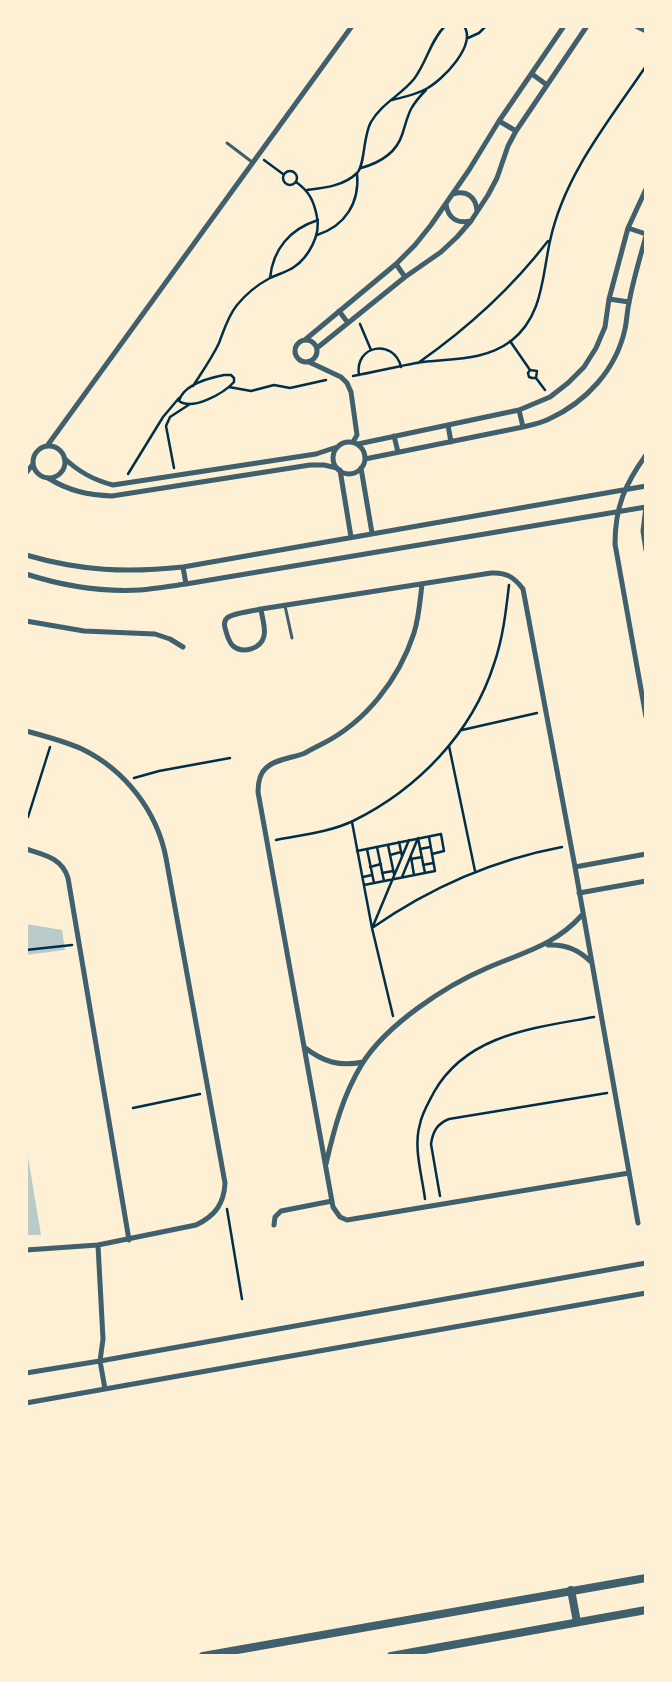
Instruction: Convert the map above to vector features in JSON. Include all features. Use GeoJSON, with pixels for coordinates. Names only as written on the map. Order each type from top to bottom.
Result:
{"type":"FeatureCollection","features":[{"type":"Feature","properties":{"kind":"street"},"geometry":{"type":"LineString","coordinates":[[26,473],[33,464],[35,454],[47,446],[352,26]]}},
{"type":"Feature","properties":{"kind":"street"},"geometry":{"type":"LineString","coordinates":[[356,443],[357,435],[351,392],[347,383],[309,362],[300,361],[295,354],[296,346],[302,340],[306,340],[396,264],[415,245],[446,204],[499,121],[564,26]]}},
{"type":"Feature","properties":{"kind":"street"},"geometry":{"type":"LineString","coordinates":[[317,348],[405,277],[441,252],[471,221],[497,178],[508,146],[516,131],[587,26]]}},
{"type":"Feature","properties":{"kind":"street"},"geometry":{"type":"LineString","coordinates":[[636,26],[646,31]]}},
{"type":"Feature","properties":{"kind":"street"},"geometry":{"type":"LineString","coordinates":[[532,74],[547,85]]}},
{"type":"Feature","properties":{"kind":"street"},"geometry":{"type":"LineString","coordinates":[[499,121],[516,131]]}},
{"type":"Feature","properties":{"kind":"street"},"geometry":{"type":"LineString","coordinates":[[47,446],[58,449],[74,468],[86,476],[113,484],[324,452],[344,442],[356,443],[394,436],[519,410],[535,404],[568,383],[584,367],[596,348],[605,327],[609,299],[628,228],[646,189]]}},
{"type":"Feature","properties":{"kind":"street"},"geometry":{"type":"LineString","coordinates":[[452,195],[459,192],[467,193],[473,197],[477,204],[478,212]]}},
{"type":"Feature","properties":{"kind":"street"},"geometry":{"type":"LineString","coordinates":[[446,204],[447,211],[451,217],[457,221],[471,221]]}},
{"type":"Feature","properties":{"kind":"street"},"geometry":{"type":"LineString","coordinates":[[365,459],[523,427],[547,420],[569,409],[588,393],[605,375],[617,353],[625,330],[629,302],[646,235],[628,228]]}},
{"type":"Feature","properties":{"kind":"street"},"geometry":{"type":"LineString","coordinates":[[396,264],[405,277]]}},
{"type":"Feature","properties":{"kind":"street"},"geometry":{"type":"LineString","coordinates":[[609,299],[629,302]]}},
{"type":"Feature","properties":{"kind":"street"},"geometry":{"type":"LineString","coordinates":[[339,311],[348,323]]}},
{"type":"Feature","properties":{"kind":"street"},"geometry":{"type":"LineString","coordinates":[[306,340],[313,342],[317,348],[316,357],[309,362]]}},
{"type":"Feature","properties":{"kind":"street"},"geometry":{"type":"LineString","coordinates":[[519,410],[523,427]]}},
{"type":"Feature","properties":{"kind":"street"},"geometry":{"type":"LineString","coordinates":[[448,425],[452,442]]}},
{"type":"Feature","properties":{"kind":"street"},"geometry":{"type":"LineString","coordinates":[[394,436],[398,452]]}},
{"type":"Feature","properties":{"kind":"street"},"geometry":{"type":"LineString","coordinates":[[356,443],[364,450],[365,459],[362,468],[372,533]]}},
{"type":"Feature","properties":{"kind":"street"},"geometry":{"type":"LineString","coordinates":[[337,447],[334,460],[339,469],[351,537]]}},
{"type":"Feature","properties":{"kind":"street"},"geometry":{"type":"LineString","coordinates":[[309,454],[310,465]]}},
{"type":"Feature","properties":{"kind":"street"},"geometry":{"type":"LineString","coordinates":[[646,455],[624,490],[617,512],[615,544],[646,717]]}},
{"type":"Feature","properties":{"kind":"street"},"geometry":{"type":"LineString","coordinates":[[48,478],[60,474],[63,470],[64,458]]}},
{"type":"Feature","properties":{"kind":"street"},"geometry":{"type":"LineString","coordinates":[[256,462],[258,473]]}},
{"type":"Feature","properties":{"kind":"street"},"geometry":{"type":"LineString","coordinates":[[33,464],[38,474],[61,486],[95,496],[112,496],[310,465],[324,465],[353,473],[362,468]]}},
{"type":"Feature","properties":{"kind":"street"},"geometry":{"type":"LineString","coordinates":[[190,472],[191,484]]}},
{"type":"Feature","properties":{"kind":"street"},"geometry":{"type":"LineString","coordinates":[[112,496],[113,484]]}},
{"type":"Feature","properties":{"kind":"street"},"geometry":{"type":"LineString","coordinates":[[26,556],[104,570],[130,572],[184,567],[646,486]]}},
{"type":"Feature","properties":{"kind":"street"},"geometry":{"type":"LineString","coordinates":[[26,574],[45,580],[92,589],[140,590],[186,584],[646,507],[643,531],[646,550]]}},
{"type":"Feature","properties":{"kind":"street"},"geometry":{"type":"LineString","coordinates":[[184,567],[186,584]]}},
{"type":"Feature","properties":{"kind":"street"},"geometry":{"type":"LineString","coordinates":[[261,610],[264,638],[258,646],[250,650],[241,650],[233,646],[228,639],[224,624],[226,619],[231,616],[261,610],[491,573],[501,573],[510,576],[523,589],[575,867],[590,962],[638,1224]]}},
{"type":"Feature","properties":{"kind":"street"},"geometry":{"type":"LineString","coordinates":[[422,584],[414,632],[406,655],[381,696],[365,714],[326,742],[305,753],[273,763],[266,768],[258,783],[258,792],[335,1213],[347,1220],[629,1173]]}},
{"type":"Feature","properties":{"kind":"street"},"geometry":{"type":"LineString","coordinates":[[26,621],[84,631],[155,634],[183,648]]}},
{"type":"Feature","properties":{"kind":"street"},"geometry":{"type":"LineString","coordinates":[[26,732],[53,738],[82,749],[96,757],[126,781],[151,814],[163,843],[225,1183],[221,1204],[215,1213],[196,1225],[98,1245],[26,1250]]}},
{"type":"Feature","properties":{"kind":"street"},"geometry":{"type":"LineString","coordinates":[[26,849],[57,860],[66,871],[128,1240]]}},
{"type":"Feature","properties":{"kind":"street"},"geometry":{"type":"LineString","coordinates":[[575,867],[646,854]]}},
{"type":"Feature","properties":{"kind":"street"},"geometry":{"type":"LineString","coordinates":[[579,894],[646,881]]}},
{"type":"Feature","properties":{"kind":"street"},"geometry":{"type":"LineString","coordinates":[[326,1167],[339,1112],[346,1095],[363,1062],[396,1027],[426,1002],[459,981],[545,945],[569,929],[582,915]]}},
{"type":"Feature","properties":{"kind":"street"},"geometry":{"type":"LineString","coordinates":[[545,945],[555,944],[574,949],[590,962]]}},
{"type":"Feature","properties":{"kind":"street"},"geometry":{"type":"LineString","coordinates":[[304,1047],[326,1061],[338,1064],[363,1062]]}},
{"type":"Feature","properties":{"kind":"street"},"geometry":{"type":"LineString","coordinates":[[274,1225],[275,1217],[281,1211],[332,1201]]}},
{"type":"Feature","properties":{"kind":"street"},"geometry":{"type":"LineString","coordinates":[[98,1245],[103,1339],[100,1361],[105,1389]]}},
{"type":"Feature","properties":{"kind":"street"},"geometry":{"type":"LineString","coordinates":[[26,1373],[646,1262]]}},
{"type":"Feature","properties":{"kind":"street"},"geometry":{"type":"LineString","coordinates":[[26,1403],[646,1293]]}},
{"type":"Feature","properties":{"kind":"street"},"geometry":{"type":"LineString","coordinates":[[203,1656],[646,1578]]}},
{"type":"Feature","properties":{"kind":"street"},"geometry":{"type":"LineString","coordinates":[[571,1590],[577,1622]]}},
{"type":"Feature","properties":{"kind":"street"},"geometry":{"type":"LineString","coordinates":[[390,1656],[646,1610]]}},
{"type":"Feature","properties":{"kind":"lane"},"geometry":{"type":"LineString","coordinates":[[227,143],[253,163]]}},
{"type":"Feature","properties":{"kind":"lane"},"geometry":{"type":"LineString","coordinates":[[285,606],[292,638]]}},
{"type":"Feature","properties":{"kind":"path"},"geometry":{"type":"LineString","coordinates":[[361,168],[363,146],[370,122],[377,112],[407,87],[415,77],[436,37],[445,26]]}},
{"type":"Feature","properties":{"kind":"path"},"geometry":{"type":"LineString","coordinates":[[464,26],[468,38]]}},
{"type":"Feature","properties":{"kind":"path"},"geometry":{"type":"LineString","coordinates":[[307,190],[343,182],[361,168],[380,160],[396,147],[411,110],[428,88],[452,68],[468,38],[479,33],[486,26]]}},
{"type":"Feature","properties":{"kind":"path"},"geometry":{"type":"LineString","coordinates":[[229,387],[251,391],[274,385],[290,388],[416,364],[466,359],[497,349],[510,341],[527,324],[540,298],[550,239],[575,172],[646,66]]}},
{"type":"Feature","properties":{"kind":"path"},"geometry":{"type":"LineString","coordinates":[[391,100],[412,95],[428,88]]}},
{"type":"Feature","properties":{"kind":"path"},"geometry":{"type":"LineString","coordinates":[[258,156],[283,174]]}},
{"type":"Feature","properties":{"kind":"path"},"geometry":{"type":"LineString","coordinates":[[283,174],[292,170],[296,173],[296,182]]}},
{"type":"Feature","properties":{"kind":"path"},"geometry":{"type":"LineString","coordinates":[[317,235],[332,229],[349,212],[358,189],[357,173]]}},
{"type":"Feature","properties":{"kind":"path"},"geometry":{"type":"LineString","coordinates":[[283,174],[282,178],[288,185],[296,182]]}},
{"type":"Feature","properties":{"kind":"path"},"geometry":{"type":"LineString","coordinates":[[193,386],[214,353],[231,314],[237,306],[256,287],[294,267],[309,251],[317,235],[318,220],[316,209],[307,190],[296,182]]}},
{"type":"Feature","properties":{"kind":"path"},"geometry":{"type":"LineString","coordinates":[[270,278],[273,261],[281,245],[301,227],[318,220]]}},
{"type":"Feature","properties":{"kind":"path"},"geometry":{"type":"LineString","coordinates":[[416,364],[442,346],[489,308],[521,275],[550,239]]}},
{"type":"Feature","properties":{"kind":"path"},"geometry":{"type":"LineString","coordinates":[[357,316],[371,350]]}},
{"type":"Feature","properties":{"kind":"path"},"geometry":{"type":"LineString","coordinates":[[510,341],[530,370],[536,371],[536,378],[550,396]]}},
{"type":"Feature","properties":{"kind":"path"},"geometry":{"type":"LineString","coordinates":[[359,375],[360,360],[371,350],[381,348],[390,351],[398,358],[401,367]]}},
{"type":"Feature","properties":{"kind":"path"},"geometry":{"type":"LineString","coordinates":[[530,370],[528,373],[529,377],[536,378]]}},
{"type":"Feature","properties":{"kind":"path"},"geometry":{"type":"LineString","coordinates":[[122,483],[163,417],[180,397],[193,386],[214,377],[231,375],[234,378],[234,382],[229,387],[210,398],[190,404],[167,421],[166,431],[176,475]]}},
{"type":"Feature","properties":{"kind":"path"},"geometry":{"type":"LineString","coordinates":[[180,397],[179,401],[183,404],[190,404]]}},
{"type":"Feature","properties":{"kind":"path"},"geometry":{"type":"LineString","coordinates":[[163,417],[167,421]]}},
{"type":"Feature","properties":{"kind":"path"},"geometry":{"type":"LineString","coordinates":[[267,842],[352,822],[392,798],[413,783],[432,765],[460,731],[484,690],[502,636],[510,576]]}},
{"type":"Feature","properties":{"kind":"path"},"geometry":{"type":"LineString","coordinates":[[460,731],[545,712]]}},
{"type":"Feature","properties":{"kind":"path"},"geometry":{"type":"LineString","coordinates":[[28,817],[53,738]]}},
{"type":"Feature","properties":{"kind":"path"},"geometry":{"type":"LineString","coordinates":[[449,746],[475,871]]}},
{"type":"Feature","properties":{"kind":"path"},"geometry":{"type":"LineString","coordinates":[[126,781],[159,771],[230,758]]}},
{"type":"Feature","properties":{"kind":"path"},"geometry":{"type":"LineString","coordinates":[[352,822],[372,928],[396,1027]]}},
{"type":"Feature","properties":{"kind":"path"},"geometry":{"type":"LineString","coordinates":[[358,851],[441,834],[444,851],[432,854]]}},
{"type":"Feature","properties":{"kind":"path"},"geometry":{"type":"LineString","coordinates":[[364,885],[435,871],[429,837]]}},
{"type":"Feature","properties":{"kind":"path"},"geometry":{"type":"LineString","coordinates":[[418,838],[425,873]]}},
{"type":"Feature","properties":{"kind":"path"},"geometry":{"type":"LineString","coordinates":[[402,877],[418,838]]}},
{"type":"Feature","properties":{"kind":"path"},"geometry":{"type":"LineString","coordinates":[[372,928],[409,840]]}},
{"type":"Feature","properties":{"kind":"path"},"geometry":{"type":"LineString","coordinates":[[399,842],[402,857]]}},
{"type":"Feature","properties":{"kind":"path"},"geometry":{"type":"LineString","coordinates":[[388,844],[393,878]]}},
{"type":"Feature","properties":{"kind":"path"},"geometry":{"type":"LineString","coordinates":[[372,928],[418,898],[475,871],[506,860],[570,845]]}},
{"type":"Feature","properties":{"kind":"path"},"geometry":{"type":"LineString","coordinates":[[377,847],[384,881]]}},
{"type":"Feature","properties":{"kind":"path"},"geometry":{"type":"LineString","coordinates":[[420,849],[430,847]]}},
{"type":"Feature","properties":{"kind":"path"},"geometry":{"type":"LineString","coordinates":[[367,849],[374,883]]}},
{"type":"Feature","properties":{"kind":"path"},"geometry":{"type":"LineString","coordinates":[[390,855],[401,852]]}},
{"type":"Feature","properties":{"kind":"path"},"geometry":{"type":"LineString","coordinates":[[411,858],[422,857]]}},
{"type":"Feature","properties":{"kind":"path"},"geometry":{"type":"LineString","coordinates":[[411,858],[414,875]]}},
{"type":"Feature","properties":{"kind":"path"},"geometry":{"type":"LineString","coordinates":[[423,865],[433,863]]}},
{"type":"Feature","properties":{"kind":"path"},"geometry":{"type":"LineString","coordinates":[[370,867],[381,864]]}},
{"type":"Feature","properties":{"kind":"path"},"geometry":{"type":"LineString","coordinates":[[406,868],[413,867]]}},
{"type":"Feature","properties":{"kind":"path"},"geometry":{"type":"LineString","coordinates":[[382,873],[393,871]]}},
{"type":"Feature","properties":{"kind":"path"},"geometry":{"type":"LineString","coordinates":[[362,877],[372,875]]}},
{"type":"Feature","properties":{"kind":"path"},"geometry":{"type":"LineString","coordinates":[[26,950],[79,944]]}},
{"type":"Feature","properties":{"kind":"path"},"geometry":{"type":"LineString","coordinates":[[427,1207],[418,1145],[420,1124],[439,1084],[453,1067],[470,1053],[489,1042],[510,1034],[600,1016]]}},
{"type":"Feature","properties":{"kind":"path"},"geometry":{"type":"LineString","coordinates":[[133,1108],[208,1092]]}},
{"type":"Feature","properties":{"kind":"path"},"geometry":{"type":"LineString","coordinates":[[441,1204],[431,1144],[436,1128],[442,1122],[449,1119],[614,1092]]}},
{"type":"Feature","properties":{"kind":"path"},"geometry":{"type":"LineString","coordinates":[[224,1193],[242,1299]]}},
{"type":"Feature","properties":{"kind":"shaded area"},"geometry":{"type":"Polygon","coordinates":[[[26,924],[62,930],[65,950],[26,955],[26,924]]]}},
{"type":"Feature","properties":{"kind":"shaded area"},"geometry":{"type":"Polygon","coordinates":[[[26,1145],[41,1235],[26,1235],[26,1145]]]}}]}
